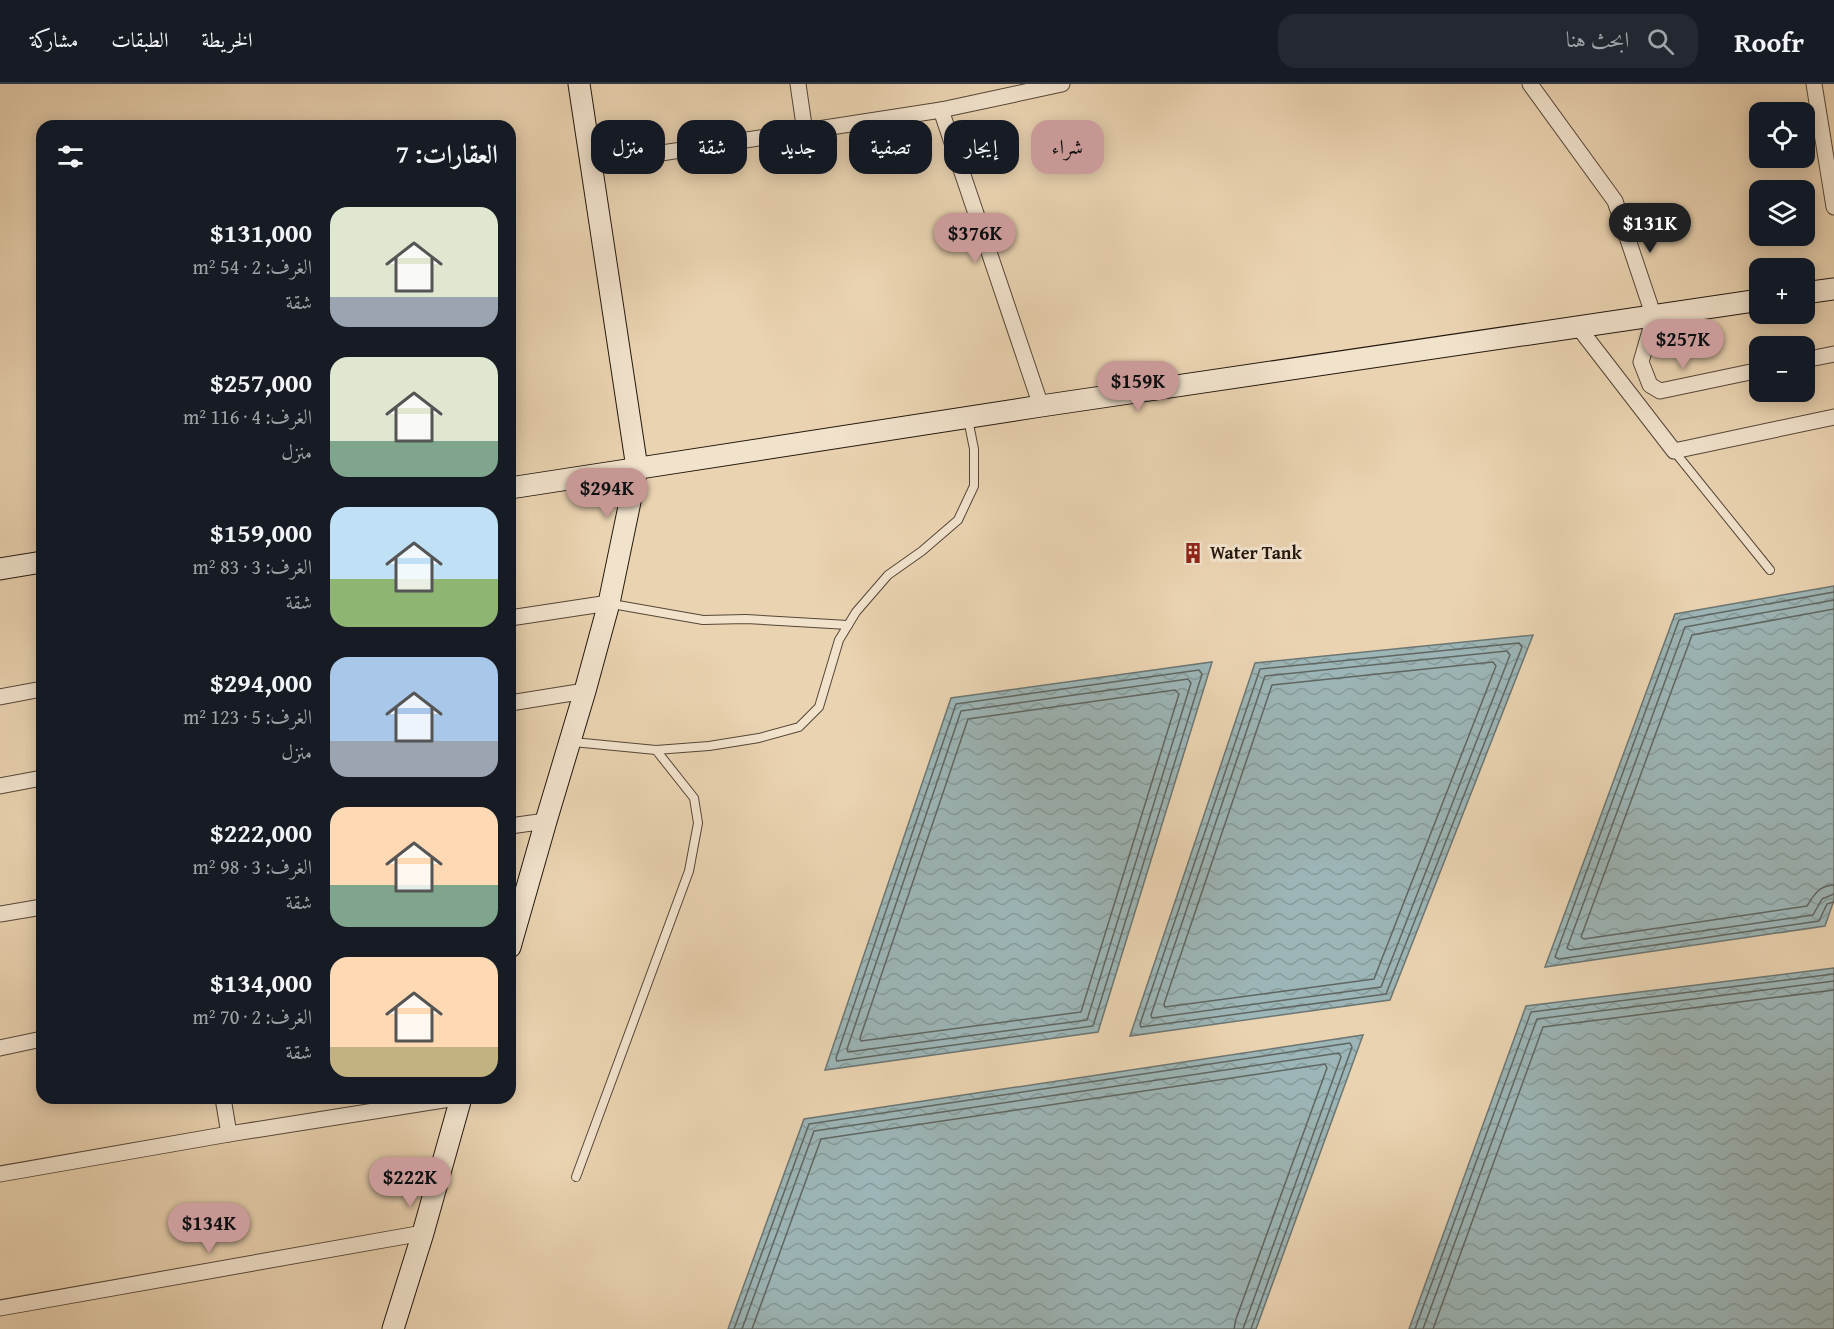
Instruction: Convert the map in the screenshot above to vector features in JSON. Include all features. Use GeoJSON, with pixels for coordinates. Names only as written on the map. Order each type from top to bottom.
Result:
{"type":"FeatureCollection","features":[{"type":"Feature","properties":{"kind":"street"},"geometry":{"type":"LineString","coordinates":[[516,926],[609,603],[637,468],[579,84]]}},
{"type":"Feature","properties":{"kind":"street"},"geometry":{"type":"LineString","coordinates":[[798,84],[803,120]]}},
{"type":"Feature","properties":{"kind":"street"},"geometry":{"type":"LineString","coordinates":[[837,127],[941,110],[1062,84]]}},
{"type":"Feature","properties":{"kind":"street"},"geometry":{"type":"LineString","coordinates":[[1530,84],[1615,201],[1654,317],[1641,362],[1650,385],[1660,392],[1749,372]]}},
{"type":"Feature","properties":{"kind":"street"},"geometry":{"type":"LineString","coordinates":[[1814,84],[1828,134],[1834,207]]}},
{"type":"Feature","properties":{"kind":"street"},"geometry":{"type":"LineString","coordinates":[[941,110],[1041,406]]}},
{"type":"Feature","properties":{"kind":"street"},"geometry":{"type":"LineString","coordinates":[[590,164],[759,139]]}},
{"type":"Feature","properties":{"kind":"street"},"geometry":{"type":"LineString","coordinates":[[1815,292],[1834,289]]}},
{"type":"Feature","properties":{"kind":"street"},"geometry":{"type":"LineString","coordinates":[[516,487],[1041,406],[1749,302]]}},
{"type":"Feature","properties":{"kind":"street"},"geometry":{"type":"LineString","coordinates":[[1579,328],[1674,451],[1834,417]]}},
{"type":"Feature","properties":{"kind":"street"},"geometry":{"type":"LineString","coordinates":[[1815,358],[1834,354]]}},
{"type":"Feature","properties":{"kind":"street"},"geometry":{"type":"LineString","coordinates":[[0,569],[36,563]]}},
{"type":"Feature","properties":{"kind":"street"},"geometry":{"type":"LineString","coordinates":[[516,617],[609,603]]}},
{"type":"Feature","properties":{"kind":"street"},"geometry":{"type":"LineString","coordinates":[[0,696],[36,690]]}},
{"type":"Feature","properties":{"kind":"street"},"geometry":{"type":"LineString","coordinates":[[516,702],[585,691]]}},
{"type":"Feature","properties":{"kind":"street"},"geometry":{"type":"LineString","coordinates":[[0,786],[36,779]]}},
{"type":"Feature","properties":{"kind":"street"},"geometry":{"type":"LineString","coordinates":[[516,825],[546,820]]}},
{"type":"Feature","properties":{"kind":"street"},"geometry":{"type":"LineString","coordinates":[[0,914],[36,907]]}},
{"type":"Feature","properties":{"kind":"street"},"geometry":{"type":"LineString","coordinates":[[0,1048],[36,1041]]}},
{"type":"Feature","properties":{"kind":"street"},"geometry":{"type":"LineString","coordinates":[[224,1104],[229,1134]]}},
{"type":"Feature","properties":{"kind":"street"},"geometry":{"type":"LineString","coordinates":[[0,1174],[418,1104]]}},
{"type":"Feature","properties":{"kind":"street"},"geometry":{"type":"LineString","coordinates":[[393,1329],[459,1104]]}},
{"type":"Feature","properties":{"kind":"street"},"geometry":{"type":"LineString","coordinates":[[0,1308],[423,1233]]}},
{"type":"Feature","properties":{"kind":"lane"},"geometry":{"type":"LineString","coordinates":[[570,742],[656,750],[709,746],[759,738],[799,726],[819,706],[840,640],[856,612],[888,575],[922,551],[958,520],[974,486],[974,449],[968,417]]}},
{"type":"Feature","properties":{"kind":"lane"},"geometry":{"type":"LineString","coordinates":[[1674,451],[1770,570]]}},
{"type":"Feature","properties":{"kind":"lane"},"geometry":{"type":"LineString","coordinates":[[609,603],[703,620],[746,619],[848,625]]}},
{"type":"Feature","properties":{"kind":"lane"},"geometry":{"type":"LineString","coordinates":[[576,1177],[691,861],[698,823],[694,798],[656,750]]}},
{"type":"Feature","properties":{"kind":"water"},"geometry":{"type":"Polygon","coordinates":[[[1834,586],[1834,900],[1825,926],[1545,967],[1675,614],[1834,586]]]}},
{"type":"Feature","properties":{"kind":"water"},"geometry":{"type":"Polygon","coordinates":[[[1533,635],[1390,1000],[1130,1036],[1255,663],[1533,635]]]}},
{"type":"Feature","properties":{"kind":"water"},"geometry":{"type":"Polygon","coordinates":[[[1212,662],[1098,1032],[825,1070],[951,698],[1212,662]]]}},
{"type":"Feature","properties":{"kind":"water"},"geometry":{"type":"Polygon","coordinates":[[[1834,968],[1834,1329],[1409,1329],[1526,1006],[1834,968]]]}},
{"type":"Feature","properties":{"kind":"water"},"geometry":{"type":"Polygon","coordinates":[[[1363,1035],[1256,1329],[728,1329],[804,1119],[1363,1035]]]}},
{"type":"Feature","properties":{"kind":"place","name":"Water Tank"},"geometry":{"type":"Point","coordinates":[1193,553]}}]}
